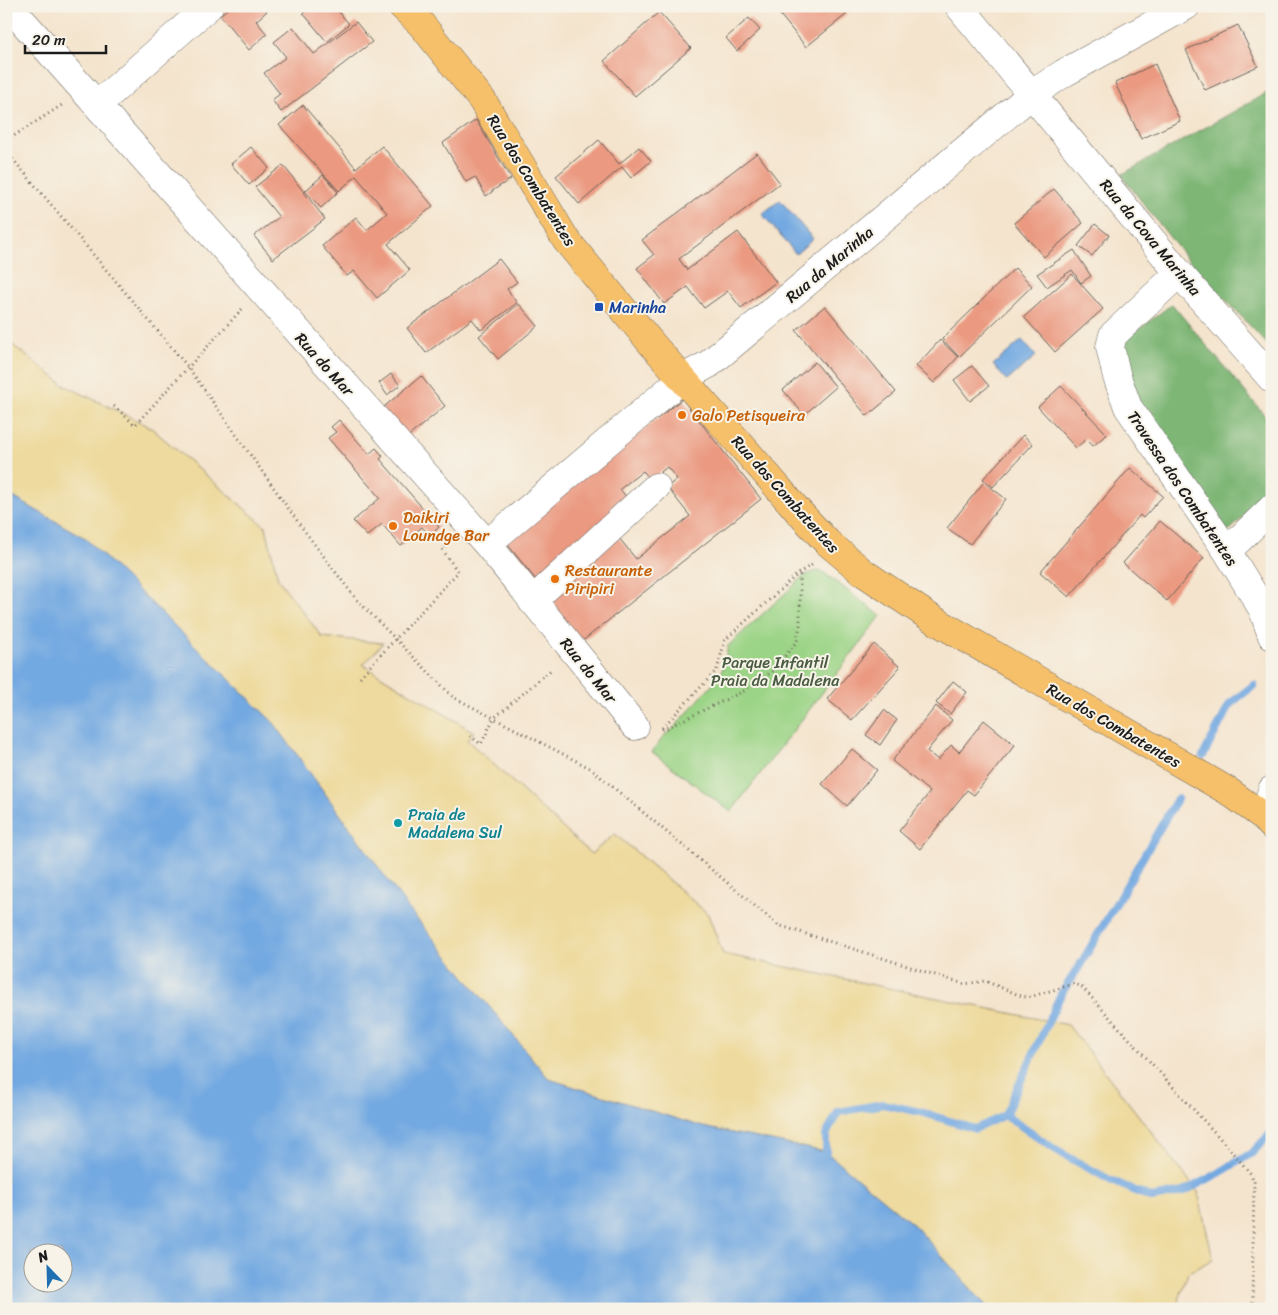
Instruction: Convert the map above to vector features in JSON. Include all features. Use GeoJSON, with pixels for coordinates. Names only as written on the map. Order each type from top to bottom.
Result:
{"type":"FeatureCollection","features":[{"type":"Feature","properties":{"kind":"main road","name":"Rua dos Combatentes"},"geometry":{"type":"LineString","coordinates":[[402,6],[421,24],[482,100],[566,240],[652,344],[827,542],[864,573],[931,618],[1228,792],[1268,822]]}},
{"type":"Feature","properties":{"kind":"street","name":"Rua do Mar"},"geometry":{"type":"LineString","coordinates":[[9,6],[487,544],[635,726]]}},
{"type":"Feature","properties":{"kind":"street"},"geometry":{"type":"LineString","coordinates":[[97,105],[209,6]]}},
{"type":"Feature","properties":{"kind":"street","name":"Rua da Cova Marinha"},"geometry":{"type":"LineString","coordinates":[[959,6],[1179,273],[1272,379]]}},
{"type":"Feature","properties":{"kind":"street","name":"Rua da Marinha"},"geometry":{"type":"LineString","coordinates":[[487,544],[683,378],[709,364],[1032,94],[1064,73],[1186,6]]}},
{"type":"Feature","properties":{"kind":"street","name":"Travessa dos Combatentes"},"geometry":{"type":"LineString","coordinates":[[1179,273],[1113,334],[1110,347],[1117,377],[1128,407],[1227,551],[1262,610],[1272,636]]}},
{"type":"Feature","properties":{"kind":"street"},"geometry":{"type":"LineString","coordinates":[[532,601],[656,487]]}},
{"type":"Feature","properties":{"kind":"street"},"geometry":{"type":"LineString","coordinates":[[1227,551],[1272,508]]}},
{"type":"Feature","properties":{"kind":"street"},"geometry":{"type":"LineString","coordinates":[[1268,822],[1272,790]]}},
{"type":"Feature","properties":{"kind":"path"},"geometry":{"type":"LineString","coordinates":[[6,141],[69,101]]}},
{"type":"Feature","properties":{"kind":"path"},"geometry":{"type":"LineString","coordinates":[[6,151],[188,367],[356,600],[453,697],[590,768],[778,925],[964,984],[985,981],[1024,997],[1074,984],[1081,986],[1251,1174],[1254,1182],[1252,1309]]}},
{"type":"Feature","properties":{"kind":"path"},"geometry":{"type":"LineString","coordinates":[[114,406],[135,425],[249,302]]}},
{"type":"Feature","properties":{"kind":"path"},"geometry":{"type":"LineString","coordinates":[[360,677],[458,572],[454,567]]}},
{"type":"Feature","properties":{"kind":"path"},"geometry":{"type":"LineString","coordinates":[[635,726],[659,732],[746,690],[773,671],[797,641],[800,624],[800,572]]}},
{"type":"Feature","properties":{"kind":"path"},"geometry":{"type":"LineString","coordinates":[[470,736],[481,744],[494,718],[552,669]]}},
{"type":"Feature","properties":{"kind":"green space"},"geometry":{"type":"Polygon","coordinates":[[[1272,90],[1272,349],[1187,259],[1121,175],[1272,90]]]}},
{"type":"Feature","properties":{"kind":"green space"},"geometry":{"type":"Polygon","coordinates":[[[1172,304],[1272,424],[1272,489],[1228,532],[1131,398],[1121,343],[1172,304]]]}},
{"type":"Feature","properties":{"kind":"green space","name":"Parque Infantil Praia da Madalena"},"geometry":{"type":"Polygon","coordinates":[[[817,571],[823,572],[881,616],[731,812],[652,752],[665,735],[673,729],[720,676],[728,646],[805,575],[817,571]]]}},
{"type":"Feature","properties":{"kind":"sand","name":"Praia de Madalena Sul"},"geometry":{"type":"Polygon","coordinates":[[[6,340],[64,385],[150,427],[266,527],[278,579],[322,637],[383,643],[363,665],[474,732],[467,740],[591,854],[615,834],[708,914],[723,954],[1068,1025],[1198,1192],[1213,1259],[1188,1273],[1176,1309],[853,1309],[517,1158],[6,558],[6,340]]]}},
{"type":"Feature","properties":{"kind":"water"},"geometry":{"type":"Polygon","coordinates":[[[780,200],[813,239],[796,254],[762,214],[780,200]]]}},
{"type":"Feature","properties":{"kind":"water"},"geometry":{"type":"Polygon","coordinates":[[[1022,340],[1036,356],[1007,381],[993,365],[1022,340]]]}},
{"type":"Feature","properties":{"kind":"water"},"geometry":{"type":"Polygon","coordinates":[[[6,493],[85,538],[274,723],[408,908],[549,1079],[703,1127],[826,1152],[915,1226],[989,1309],[6,1309],[6,493]]]}},
{"type":"Feature","properties":{"kind":"building"},"geometry":{"type":"Polygon","coordinates":[[[231,6],[263,6],[267,11],[256,21],[267,34],[249,50],[220,15],[231,6]]]}},
{"type":"Feature","properties":{"kind":"building"},"geometry":{"type":"Polygon","coordinates":[[[312,6],[334,6],[349,24],[327,42],[303,13],[312,6]]]}},
{"type":"Feature","properties":{"kind":"building"},"geometry":{"type":"Polygon","coordinates":[[[773,6],[849,6],[844,10],[847,14],[806,47],[773,6]]]}},
{"type":"Feature","properties":{"kind":"building"},"geometry":{"type":"Polygon","coordinates":[[[659,12],[691,48],[635,96],[604,61],[659,12]]]}},
{"type":"Feature","properties":{"kind":"building"},"geometry":{"type":"Polygon","coordinates":[[[749,18],[760,30],[737,51],[726,38],[749,18]]]}},
{"type":"Feature","properties":{"kind":"building"},"geometry":{"type":"Polygon","coordinates":[[[356,22],[372,42],[281,112],[272,100],[280,94],[264,73],[286,57],[274,42],[293,27],[314,54],[356,22]]]}},
{"type":"Feature","properties":{"kind":"building"},"geometry":{"type":"Polygon","coordinates":[[[1238,25],[1258,66],[1205,90],[1186,50],[1238,25]]]}},
{"type":"Feature","properties":{"kind":"building"},"geometry":{"type":"Polygon","coordinates":[[[1155,64],[1180,121],[1141,139],[1115,83],[1155,64]]]}},
{"type":"Feature","properties":{"kind":"building"},"geometry":{"type":"Polygon","coordinates":[[[303,105],[356,168],[382,146],[433,206],[388,244],[410,270],[377,298],[354,271],[347,276],[322,246],[356,217],[367,230],[387,213],[356,176],[339,191],[279,125],[303,105]]]}},
{"type":"Feature","properties":{"kind":"building"},"geometry":{"type":"Polygon","coordinates":[[[476,120],[511,179],[486,196],[475,177],[466,182],[443,143],[476,120]]]}},
{"type":"Feature","properties":{"kind":"building"},"geometry":{"type":"Polygon","coordinates":[[[599,140],[619,164],[639,147],[651,161],[631,178],[622,167],[579,204],[556,176],[599,140]]]}},
{"type":"Feature","properties":{"kind":"building"},"geometry":{"type":"Polygon","coordinates":[[[251,147],[269,168],[249,185],[231,164],[251,147]]]}},
{"type":"Feature","properties":{"kind":"building"},"geometry":{"type":"Polygon","coordinates":[[[757,153],[780,183],[679,259],[687,270],[738,232],[776,282],[741,308],[728,291],[704,308],[688,287],[664,304],[637,268],[654,255],[642,240],[757,153]]]}},
{"type":"Feature","properties":{"kind":"building"},"geometry":{"type":"Polygon","coordinates":[[[283,165],[325,219],[273,259],[254,236],[279,217],[255,187],[283,165]]]}},
{"type":"Feature","properties":{"kind":"building"},"geometry":{"type":"Polygon","coordinates":[[[323,175],[338,192],[321,208],[305,191],[323,175]]]}},
{"type":"Feature","properties":{"kind":"building"},"geometry":{"type":"Polygon","coordinates":[[[1054,189],[1083,223],[1044,257],[1014,223],[1054,189]]]}},
{"type":"Feature","properties":{"kind":"building"},"geometry":{"type":"Polygon","coordinates":[[[1095,224],[1109,235],[1092,256],[1078,246],[1095,224]]]}},
{"type":"Feature","properties":{"kind":"building"},"geometry":{"type":"Polygon","coordinates":[[[1074,250],[1091,276],[1081,283],[1072,270],[1047,287],[1037,274],[1074,250]]]}},
{"type":"Feature","properties":{"kind":"building"},"geometry":{"type":"Polygon","coordinates":[[[499,259],[517,282],[507,289],[517,303],[481,330],[472,319],[426,353],[407,328],[499,259]]]}},
{"type":"Feature","properties":{"kind":"building"},"geometry":{"type":"Polygon","coordinates":[[[1015,268],[1032,286],[959,357],[942,339],[1015,268]]]}},
{"type":"Feature","properties":{"kind":"building"},"geometry":{"type":"Polygon","coordinates":[[[1072,274],[1103,309],[1055,352],[1024,317],[1072,274]]]}},
{"type":"Feature","properties":{"kind":"building"},"geometry":{"type":"Polygon","coordinates":[[[519,304],[538,326],[498,359],[479,336],[519,304]]]}},
{"type":"Feature","properties":{"kind":"building"},"geometry":{"type":"Polygon","coordinates":[[[825,306],[896,392],[867,416],[796,330],[825,306]]]}},
{"type":"Feature","properties":{"kind":"building"},"geometry":{"type":"Polygon","coordinates":[[[940,340],[958,357],[934,383],[916,366],[940,340]]]}},
{"type":"Feature","properties":{"kind":"building"},"geometry":{"type":"Polygon","coordinates":[[[815,362],[836,387],[804,415],[783,390],[815,362]]]}},
{"type":"Feature","properties":{"kind":"building"},"geometry":{"type":"Polygon","coordinates":[[[972,366],[989,386],[970,401],[954,380],[972,366]]]}},
{"type":"Feature","properties":{"kind":"building"},"geometry":{"type":"Polygon","coordinates":[[[391,374],[400,385],[387,395],[379,383],[391,374]]]}},
{"type":"Feature","properties":{"kind":"building"},"geometry":{"type":"Polygon","coordinates":[[[421,376],[445,406],[404,440],[379,411],[421,376]]]}},
{"type":"Feature","properties":{"kind":"building"},"geometry":{"type":"Polygon","coordinates":[[[1061,386],[1107,434],[1093,446],[1086,439],[1076,448],[1038,407],[1061,386]]]}},
{"type":"Feature","properties":{"kind":"building"},"geometry":{"type":"Polygon","coordinates":[[[682,399],[761,499],[580,643],[544,597],[619,538],[636,559],[690,516],[667,487],[677,479],[667,467],[651,480],[643,471],[620,489],[632,504],[536,580],[504,540],[682,399]]]}},
{"type":"Feature","properties":{"kind":"building"},"geometry":{"type":"Polygon","coordinates":[[[339,420],[369,454],[376,448],[383,456],[380,459],[439,527],[430,536],[422,527],[401,546],[382,524],[367,536],[353,521],[380,498],[328,438],[336,432],[331,427],[339,420]]]}},
{"type":"Feature","properties":{"kind":"building"},"geometry":{"type":"Polygon","coordinates":[[[1023,435],[1033,444],[993,487],[983,479],[1023,435]]]}},
{"type":"Feature","properties":{"kind":"building"},"geometry":{"type":"Polygon","coordinates":[[[1130,468],[1163,496],[1143,518],[1140,515],[1069,597],[1040,572],[1130,468]]]}},
{"type":"Feature","properties":{"kind":"building"},"geometry":{"type":"Polygon","coordinates":[[[984,482],[1006,499],[970,544],[947,528],[984,482]]]}},
{"type":"Feature","properties":{"kind":"building"},"geometry":{"type":"Polygon","coordinates":[[[1160,521],[1204,558],[1167,601],[1123,563],[1160,521]]]}},
{"type":"Feature","properties":{"kind":"building"},"geometry":{"type":"Polygon","coordinates":[[[874,644],[900,667],[852,720],[827,699],[874,644]]]}},
{"type":"Feature","properties":{"kind":"building"},"geometry":{"type":"Polygon","coordinates":[[[953,681],[967,692],[950,714],[936,703],[953,681]]]}},
{"type":"Feature","properties":{"kind":"building"},"geometry":{"type":"Polygon","coordinates":[[[936,706],[952,720],[927,751],[938,760],[951,745],[959,752],[984,720],[1015,745],[974,795],[967,790],[920,849],[899,831],[930,792],[892,761],[936,706]]]}},
{"type":"Feature","properties":{"kind":"building"},"geometry":{"type":"Polygon","coordinates":[[[884,710],[897,720],[880,745],[866,735],[884,710]]]}},
{"type":"Feature","properties":{"kind":"building"},"geometry":{"type":"Polygon","coordinates":[[[852,749],[877,770],[847,806],[822,784],[852,749]]]}},
{"type":"Feature","properties":{"kind":"waterway"},"geometry":{"type":"LineString","coordinates":[[1203,756],[1230,704],[1254,685]]}},
{"type":"Feature","properties":{"kind":"waterway"},"geometry":{"type":"LineString","coordinates":[[826,1152],[826,1135],[838,1112],[883,1104],[921,1112],[975,1129],[1005,1115],[1061,994],[1079,967],[1177,799]]}},
{"type":"Feature","properties":{"kind":"waterway"},"geometry":{"type":"LineString","coordinates":[[1005,1115],[1059,1152],[1110,1180],[1152,1198],[1183,1192],[1219,1173],[1252,1153],[1272,1132]]}},
{"type":"Feature","properties":{"kind":"place","name":"Marinha"},"geometry":{"type":"Point","coordinates":[599,307]}},
{"type":"Feature","properties":{"kind":"place","name":"Galo Petisqueira"},"geometry":{"type":"Point","coordinates":[682,415]}},
{"type":"Feature","properties":{"kind":"place","name":"Daikiri Loundge Bar"},"geometry":{"type":"Point","coordinates":[393,526]}},
{"type":"Feature","properties":{"kind":"place","name":"Restaurante Piripiri"},"geometry":{"type":"Point","coordinates":[555,579]}},
{"type":"Feature","properties":{"kind":"place","name":"Praia de Madalena Sul"},"geometry":{"type":"Point","coordinates":[398,823]}}]}
